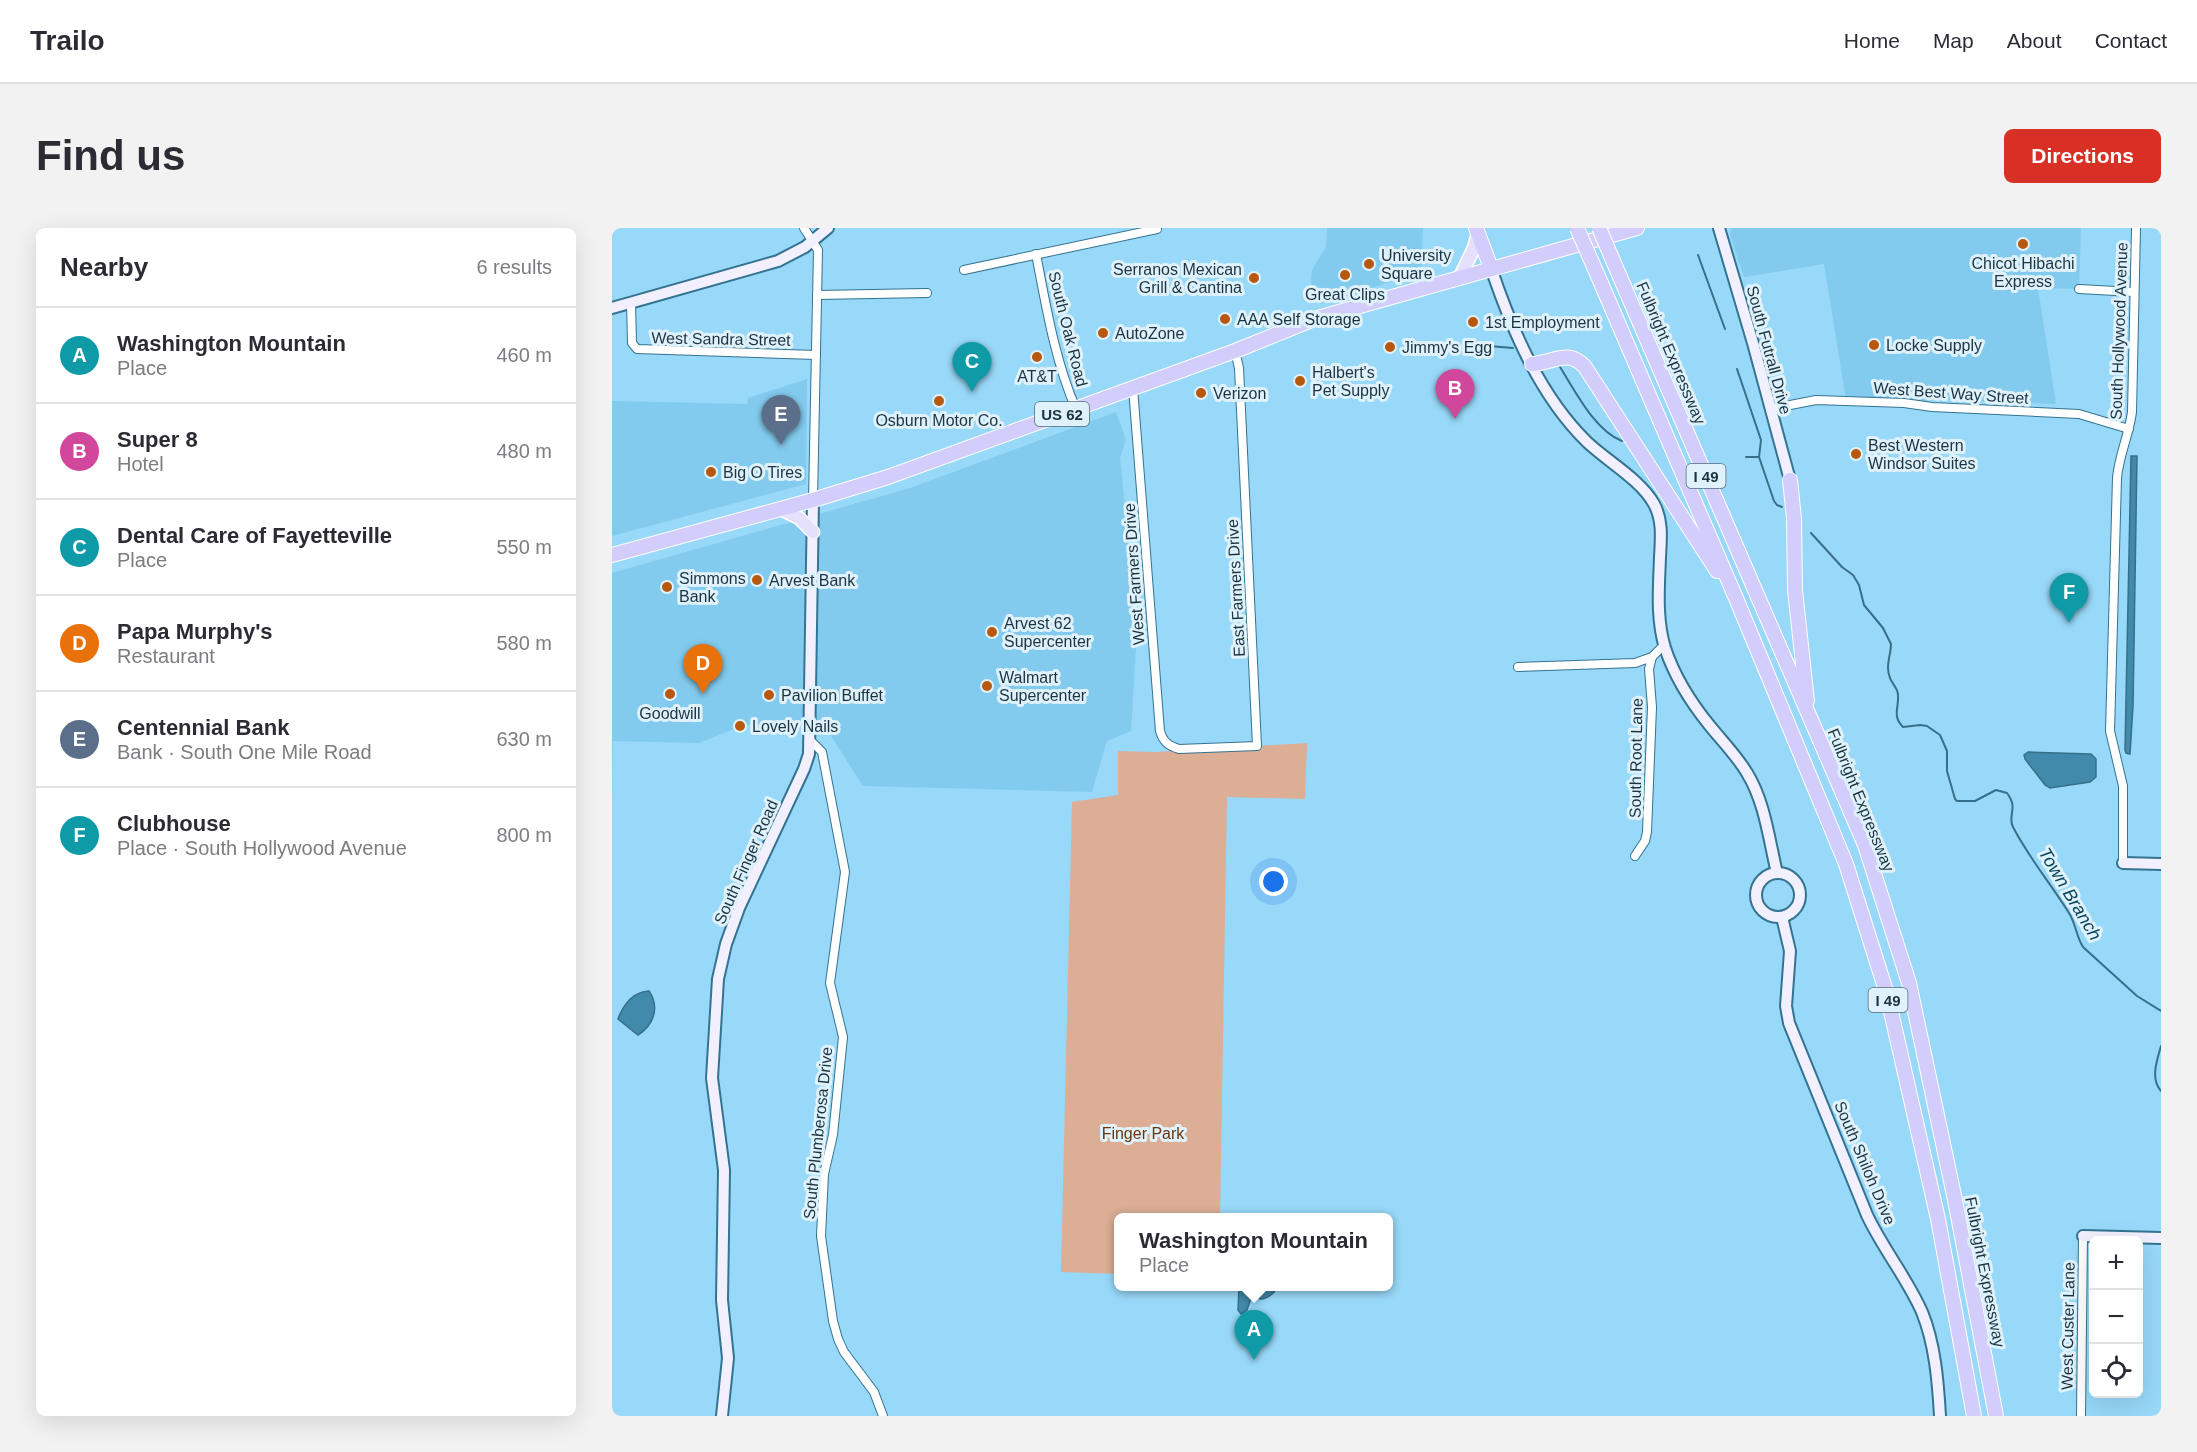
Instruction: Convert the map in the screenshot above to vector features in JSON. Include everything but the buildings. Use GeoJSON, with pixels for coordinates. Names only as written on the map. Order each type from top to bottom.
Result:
{"type":"FeatureCollection","features":[{"type":"Feature","properties":{"kind":"highway","name":"I 49"},"geometry":{"type":"LineString","coordinates":[[1577,228],[1846,864],[1887,994],[1938,1220],[1974,1416]]}},
{"type":"Feature","properties":{"kind":"highway","name":"Fulbright Expressway"},"geometry":{"type":"LineString","coordinates":[[1599,228],[1865,845],[1909,983],[1955,1200],[1996,1416]]}},
{"type":"Feature","properties":{"kind":"highway","name":"US 62"},"geometry":{"type":"LineString","coordinates":[[612,555],[813,500],[929,463],[1314,320],[1637,228]]}},
{"type":"Feature","properties":{"kind":"highway"},"geometry":{"type":"LineString","coordinates":[[1477,231],[1491,268]]}},
{"type":"Feature","properties":{"kind":"highway"},"geometry":{"type":"LineString","coordinates":[[1532,364],[1545,364],[1560,357],[1569,356],[1585,367],[1737,603]]}},
{"type":"Feature","properties":{"kind":"highway"},"geometry":{"type":"LineString","coordinates":[[1790,480],[1794,518],[1794,590],[1808,715]]}},
{"type":"Feature","properties":{"kind":"main road"},"geometry":{"type":"LineString","coordinates":[[1460,277],[1474,248],[1477,231]]}},
{"type":"Feature","properties":{"kind":"main road"},"geometry":{"type":"LineString","coordinates":[[781,509],[799,518],[813,532]]}},
{"type":"Feature","properties":{"kind":"street"},"geometry":{"type":"LineString","coordinates":[[804,228],[818,250],[813,500]]}},
{"type":"Feature","properties":{"kind":"street"},"geometry":{"type":"LineString","coordinates":[[612,308],[761,267],[791,255],[813,242],[828,228]]}},
{"type":"Feature","properties":{"kind":"street","name":"South Futrall Drive"},"geometry":{"type":"LineString","coordinates":[[1719,228],[1790,480]]}},
{"type":"Feature","properties":{"kind":"street","name":"South Hollywood Avenue"},"geometry":{"type":"LineString","coordinates":[[2123,864],[2123,786],[2110,730],[2117,478],[2120,455],[2132,412],[2136,228]]}},
{"type":"Feature","properties":{"kind":"street"},"geometry":{"type":"LineString","coordinates":[[964,270],[1157,229]]}},
{"type":"Feature","properties":{"kind":"street","name":"South Oak Road"},"geometry":{"type":"LineString","coordinates":[[1036,254],[1050,322],[1076,409]]}},
{"type":"Feature","properties":{"kind":"street"},"geometry":{"type":"LineString","coordinates":[[1491,268],[1507,312],[1550,397],[1588,443],[1632,480],[1653,502],[1661,525],[1659,611],[1664,645],[1677,674],[1698,710],[1749,775],[1760,801],[1777,873]]}},
{"type":"Feature","properties":{"kind":"street"},"geometry":{"type":"LineString","coordinates":[[2079,289],[2134,292]]}},
{"type":"Feature","properties":{"kind":"street"},"geometry":{"type":"LineString","coordinates":[[817,295],[927,293]]}},
{"type":"Feature","properties":{"kind":"street","name":"West Sandra Street"},"geometry":{"type":"LineString","coordinates":[[631,303],[632,344],[637,349],[816,355]]}},
{"type":"Feature","properties":{"kind":"street","name":"East Farmers Drive"},"geometry":{"type":"LineString","coordinates":[[1179,749],[1257,746],[1239,368],[1235,351]]}},
{"type":"Feature","properties":{"kind":"street","name":"West Farmers Drive"},"geometry":{"type":"LineString","coordinates":[[1133,388],[1160,731],[1162,739],[1169,746],[1179,749]]}},
{"type":"Feature","properties":{"kind":"street","name":"West Best Way Street"},"geometry":{"type":"LineString","coordinates":[[1770,409],[1816,400],[1904,402],[1932,407],[2079,414],[2129,429]]}},
{"type":"Feature","properties":{"kind":"street","name":"South Finger Road"},"geometry":{"type":"LineString","coordinates":[[722,1416],[728,1358],[722,1300],[724,1170],[712,1078],[718,979],[726,944],[739,908],[804,769],[810,740],[813,500]]}},
{"type":"Feature","properties":{"kind":"street"},"geometry":{"type":"LineString","coordinates":[[1518,668],[1635,663],[1652,657],[1664,645]]}},
{"type":"Feature","properties":{"kind":"street","name":"South Root Lane"},"geometry":{"type":"LineString","coordinates":[[1635,856],[1646,841],[1647,832],[1652,707],[1649,669],[1652,657]]}},
{"type":"Feature","properties":{"kind":"street","name":"South Plumberosa Drive"},"geometry":{"type":"LineString","coordinates":[[810,740],[822,752],[844,872],[830,983],[843,1037],[833,1135],[824,1174],[821,1236],[833,1321],[838,1339],[844,1352],[874,1392],[883,1416]]}},
{"type":"Feature","properties":{"kind":"street"},"geometry":{"type":"LineString","coordinates":[[2123,864],[2161,864]]}},
{"type":"Feature","properties":{"kind":"street"},"geometry":{"type":"LineString","coordinates":[[1777,873],[1793,878],[1800,890],[1798,904],[1789,915],[1782,917],[1767,915],[1757,904],[1755,896],[1765,876],[1777,873]]}},
{"type":"Feature","properties":{"kind":"street","name":"South Shiloh Drive"},"geometry":{"type":"LineString","coordinates":[[1782,917],[1790,951],[1786,1006],[1789,1023],[1867,1215],[1882,1246],[1907,1284],[1921,1311],[1934,1360],[1940,1416]]}},
{"type":"Feature","properties":{"kind":"street"},"geometry":{"type":"LineString","coordinates":[[2083,1236],[2161,1238]]}},
{"type":"Feature","properties":{"kind":"street","name":"West Custer Lane"},"geometry":{"type":"LineString","coordinates":[[2081,1416],[2083,1236]]}},
{"type":"Feature","properties":{"kind":"shaded area","name":"University Square"},"geometry":{"type":"Polygon","coordinates":[[[1327,228],[1423,228],[1421,272],[1321,304],[1312,291],[1311,277],[1312,270],[1326,247],[1327,228]]]}},
{"type":"Feature","properties":{"kind":"shaded area"},"geometry":{"type":"Polygon","coordinates":[[[1731,228],[2081,228],[2079,289],[2038,288],[2056,404],[1928,399],[1925,407],[1846,400],[1824,264],[1744,277],[1730,235],[1731,228]]]}},
{"type":"Feature","properties":{"kind":"shaded area"},"geometry":{"type":"Polygon","coordinates":[[[807,379],[806,484],[612,536],[612,401],[747,404],[748,398],[807,379]]]}},
{"type":"Feature","properties":{"kind":"shaded area"},"geometry":{"type":"Polygon","coordinates":[[[1116,412],[1126,440],[1120,457],[1137,630],[1131,731],[1107,741],[1092,792],[863,786],[822,722],[744,725],[699,743],[613,741],[612,795],[612,573],[910,488],[1116,412]]]}},
{"type":"Feature","properties":{"kind":"shaded area"},"geometry":{"type":"Polygon","coordinates":[[[2131,456],[2137,456],[2133,706],[2130,754],[2125,750],[2131,456]]]}},
{"type":"Feature","properties":{"kind":"shaded area"},"geometry":{"type":"Polygon","coordinates":[[[2028,752],[2091,754],[2096,759],[2096,777],[2090,782],[2050,788],[2045,785],[2025,759],[2024,755],[2028,752]]]}},
{"type":"Feature","properties":{"kind":"shaded area"},"geometry":{"type":"Polygon","coordinates":[[[649,991],[654,1003],[654,1015],[644,1031],[638,1035],[618,1019],[630,999],[649,991]]]}},
{"type":"Feature","properties":{"kind":"shaded area"},"geometry":{"type":"Polygon","coordinates":[[[1239,1291],[1274,1291],[1263,1299],[1253,1292],[1247,1310],[1241,1314],[1238,1310],[1239,1291]]]}},
{"type":"Feature","properties":{"kind":"green space","name":"Finger Park"},"geometry":{"type":"Polygon","coordinates":[[[1307,743],[1305,799],[1227,797],[1220,1213],[1114,1213],[1114,1274],[1061,1272],[1072,802],[1118,795],[1118,751],[1156,752],[1307,743]]]}},
{"type":"Feature","properties":{"kind":"waterway"},"geometry":{"type":"LineString","coordinates":[[1698,255],[1725,329]]}},
{"type":"Feature","properties":{"kind":"waterway"},"geometry":{"type":"LineString","coordinates":[[1489,346],[1513,348]]}},
{"type":"Feature","properties":{"kind":"waterway"},"geometry":{"type":"LineString","coordinates":[[1560,367],[1594,420],[1612,436],[1622,441]]}},
{"type":"Feature","properties":{"kind":"waterway"},"geometry":{"type":"LineString","coordinates":[[1737,369],[1761,440],[1759,457],[1774,501],[1782,507]]}},
{"type":"Feature","properties":{"kind":"waterway"},"geometry":{"type":"LineString","coordinates":[[1746,457],[1758,457]]}},
{"type":"Feature","properties":{"kind":"waterway","name":"Town Branch"},"geometry":{"type":"LineString","coordinates":[[1811,533],[1842,567],[1853,575],[1859,585],[1864,605],[1883,628],[1891,644],[1888,669],[1898,693],[1898,719],[1903,727],[1927,726],[1940,735],[1947,751],[1947,771],[1955,799],[1975,801],[1996,790],[2007,793],[2013,808],[2011,819],[2013,827],[2069,913],[2083,947],[2137,996],[2161,1011]]}},
{"type":"Feature","properties":{"kind":"waterway","name":"Town Branch"},"geometry":{"type":"LineString","coordinates":[[2161,1046],[2155,1075],[2161,1091]]}},
{"type":"Feature","properties":{"kind":"place","name":"Chicot Hibachi Express"},"geometry":{"type":"Point","coordinates":[2023,244]}},
{"type":"Feature","properties":{"kind":"place","name":"University Square"},"geometry":{"type":"Point","coordinates":[1369,264]}},
{"type":"Feature","properties":{"kind":"place","name":"Great Clips"},"geometry":{"type":"Point","coordinates":[1345,275]}},
{"type":"Feature","properties":{"kind":"place","name":"Serranos Mexican Grill & Cantina"},"geometry":{"type":"Point","coordinates":[1254,278]}},
{"type":"Feature","properties":{"kind":"place","name":"AAA Self Storage"},"geometry":{"type":"Point","coordinates":[1225,319]}},
{"type":"Feature","properties":{"kind":"place","name":"1st Employment"},"geometry":{"type":"Point","coordinates":[1473,322]}},
{"type":"Feature","properties":{"kind":"place","name":"AutoZone"},"geometry":{"type":"Point","coordinates":[1103,333]}},
{"type":"Feature","properties":{"kind":"place","name":"Locke Supply"},"geometry":{"type":"Point","coordinates":[1874,345]}},
{"type":"Feature","properties":{"kind":"place","name":"Jimmy's Egg"},"geometry":{"type":"Point","coordinates":[1390,347]}},
{"type":"Feature","properties":{"kind":"place","name":"AT&T"},"geometry":{"type":"Point","coordinates":[1037,357]}},
{"type":"Feature","properties":{"kind":"place","name":"Halbert's Pet Supply"},"geometry":{"type":"Point","coordinates":[1300,381]}},
{"type":"Feature","properties":{"kind":"place","name":"Dental Care of Fayetteville"},"geometry":{"type":"Point","coordinates":[972,392]}},
{"type":"Feature","properties":{"kind":"place","name":"Verizon"},"geometry":{"type":"Point","coordinates":[1201,393]}},
{"type":"Feature","properties":{"kind":"place","name":"Osburn Motor Co."},"geometry":{"type":"Point","coordinates":[939,401]}},
{"type":"Feature","properties":{"kind":"place","name":"Super 8"},"geometry":{"type":"Point","coordinates":[1455,419]}},
{"type":"Feature","properties":{"kind":"place","name":"Centennial Bank"},"geometry":{"type":"Point","coordinates":[781,445]}},
{"type":"Feature","properties":{"kind":"place","name":"Best Western Windsor Suites"},"geometry":{"type":"Point","coordinates":[1856,454]}},
{"type":"Feature","properties":{"kind":"place","name":"Big O Tires"},"geometry":{"type":"Point","coordinates":[711,472]}},
{"type":"Feature","properties":{"kind":"place","name":"Arvest Bank"},"geometry":{"type":"Point","coordinates":[757,580]}},
{"type":"Feature","properties":{"kind":"place","name":"Simmons Bank"},"geometry":{"type":"Point","coordinates":[667,587]}},
{"type":"Feature","properties":{"kind":"place","name":"Clubhouse"},"geometry":{"type":"Point","coordinates":[2069,623]}},
{"type":"Feature","properties":{"kind":"place","name":"Arvest 62 Supercenter"},"geometry":{"type":"Point","coordinates":[992,632]}},
{"type":"Feature","properties":{"kind":"place","name":"Walmart Supercenter"},"geometry":{"type":"Point","coordinates":[987,686]}},
{"type":"Feature","properties":{"kind":"place","name":"Goodwill"},"geometry":{"type":"Point","coordinates":[670,694]}},
{"type":"Feature","properties":{"kind":"place","name":"Papa Murphy's"},"geometry":{"type":"Point","coordinates":[703,694]}},
{"type":"Feature","properties":{"kind":"place","name":"Pavilion Buffet"},"geometry":{"type":"Point","coordinates":[769,695]}},
{"type":"Feature","properties":{"kind":"place","name":"Lovely Nails"},"geometry":{"type":"Point","coordinates":[740,726]}},
{"type":"Feature","properties":{"kind":"place","name":"Washington Mountain"},"geometry":{"type":"Point","coordinates":[1254,1360]}}]}
